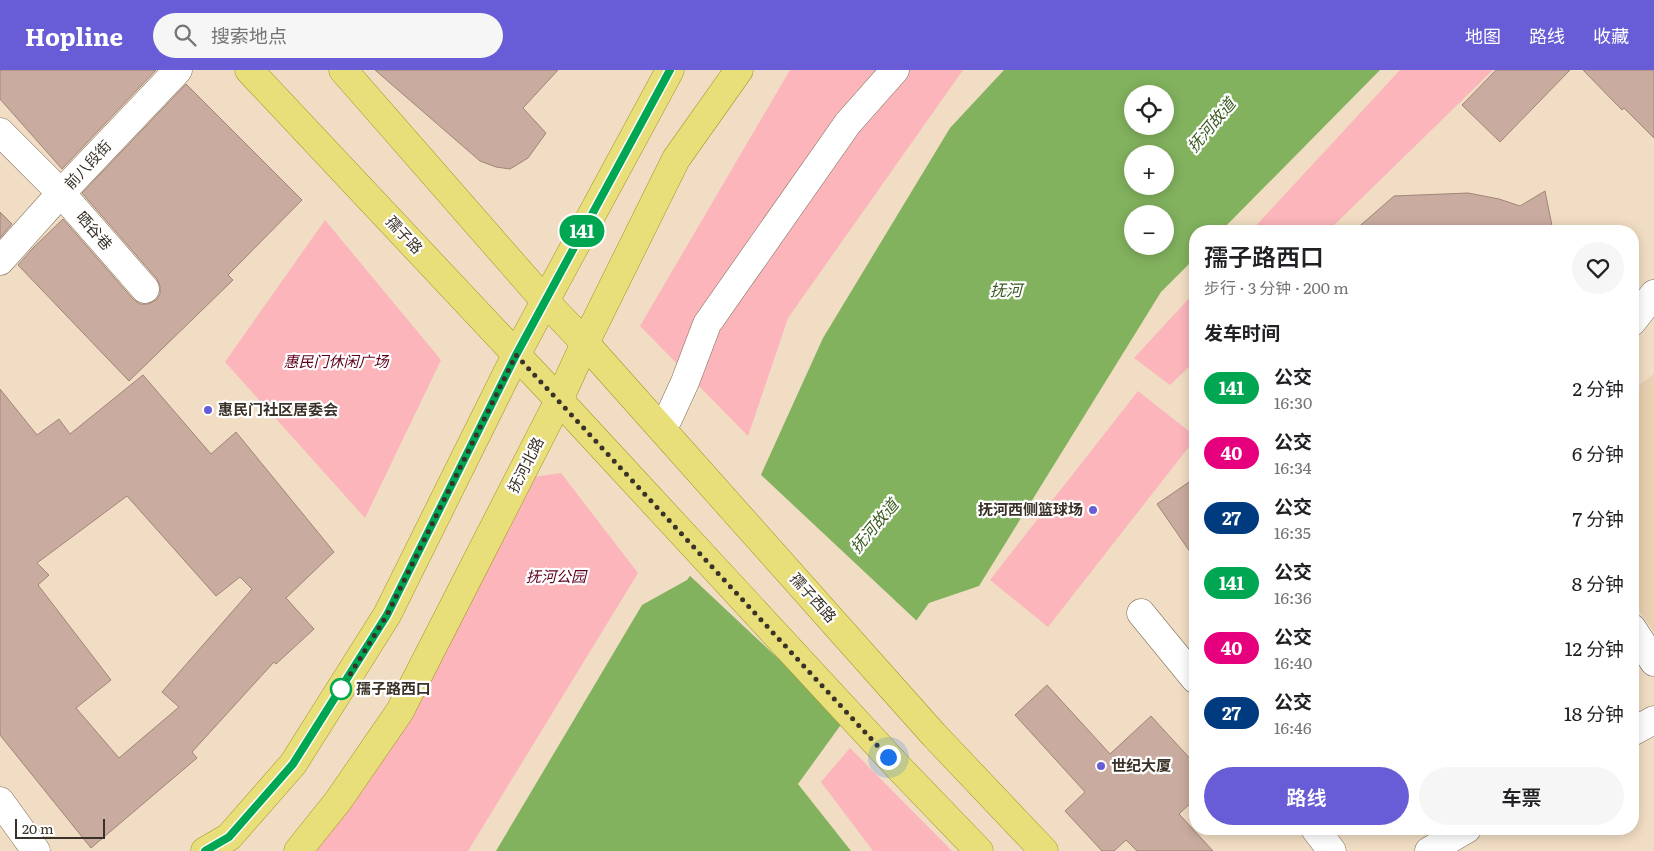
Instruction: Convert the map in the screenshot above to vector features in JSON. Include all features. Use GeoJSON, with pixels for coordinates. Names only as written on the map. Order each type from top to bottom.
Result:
{"type":"FeatureCollection","features":[{"type":"Feature","properties":{"kind":"main road","name":"孺子路"},"geometry":{"type":"LineString","coordinates":[[249,70],[558,400]]}},
{"type":"Feature","properties":{"kind":"main road"},"geometry":{"type":"LineString","coordinates":[[342,70],[584,343]]}},
{"type":"Feature","properties":{"kind":"main road"},"geometry":{"type":"LineString","coordinates":[[205,851],[229,837],[293,764],[387,615],[516,355],[670,70]]}},
{"type":"Feature","properties":{"kind":"main road","name":"抚河北路"},"geometry":{"type":"LineString","coordinates":[[298,851],[338,801],[400,711],[558,400],[584,343],[676,159],[739,70]]}},
{"type":"Feature","properties":{"kind":"main road","name":"孺子西路"},"geometry":{"type":"LineString","coordinates":[[584,343],[934,735],[1044,851]]}},
{"type":"Feature","properties":{"kind":"main road"},"geometry":{"type":"LineString","coordinates":[[558,400],[902,771],[979,851]]}},
{"type":"Feature","properties":{"kind":"street","name":"前八段街"},"geometry":{"type":"LineString","coordinates":[[0,261],[61,193],[178,70]]}},
{"type":"Feature","properties":{"kind":"street"},"geometry":{"type":"LineString","coordinates":[[668,419],[685,382],[707,324],[848,123],[895,70]]}},
{"type":"Feature","properties":{"kind":"street","name":"晒谷巷"},"geometry":{"type":"LineString","coordinates":[[0,132],[61,193],[145,288]]}},
{"type":"Feature","properties":{"kind":"street"},"geometry":{"type":"LineString","coordinates":[[1639,313],[1654,294]]}},
{"type":"Feature","properties":{"kind":"street"},"geometry":{"type":"LineString","coordinates":[[1142,613],[1189,672]]}},
{"type":"Feature","properties":{"kind":"street"},"geometry":{"type":"LineString","coordinates":[[1639,639],[1654,662]]}},
{"type":"Feature","properties":{"kind":"street"},"geometry":{"type":"LineString","coordinates":[[1639,728],[1654,720]]}},
{"type":"Feature","properties":{"kind":"street"},"geometry":{"type":"LineString","coordinates":[[0,801],[36,851]]}},
{"type":"Feature","properties":{"kind":"street"},"geometry":{"type":"LineString","coordinates":[[1320,835],[1332,851]]}},
{"type":"Feature","properties":{"kind":"street"},"geometry":{"type":"LineString","coordinates":[[1429,851],[1457,835]]}},
{"type":"Feature","properties":{"kind":"shaded area"},"geometry":{"type":"Polygon","coordinates":[[[1654,374],[1654,632],[1639,611],[1639,385],[1654,374]]]}},
{"type":"Feature","properties":{"kind":"green space"},"geometry":{"type":"Polygon","coordinates":[[[790,70],[963,70],[788,318],[748,436],[640,326],[790,70]]]}},
{"type":"Feature","properties":{"kind":"green space"},"geometry":{"type":"Polygon","coordinates":[[[1400,70],[1493,70],[1334,225],[1257,225],[1400,70]]]}},
{"type":"Feature","properties":{"kind":"green space","name":"惠民门休闲广场"},"geometry":{"type":"Polygon","coordinates":[[[325,220],[441,360],[365,518],[225,362],[325,220]]]}},
{"type":"Feature","properties":{"kind":"green space"},"geometry":{"type":"Polygon","coordinates":[[[1189,298],[1189,367],[1170,385],[1134,358],[1189,298]]]}},
{"type":"Feature","properties":{"kind":"green space","name":"抚河西侧篮球场"},"geometry":{"type":"Polygon","coordinates":[[[1138,391],[1189,431],[1189,447],[1048,627],[990,580],[1138,391]]]}},
{"type":"Feature","properties":{"kind":"green space","name":"抚河公园"},"geometry":{"type":"Polygon","coordinates":[[[561,473],[638,573],[468,851],[317,851],[384,759],[533,477],[561,473]]]}},
{"type":"Feature","properties":{"kind":"green space"},"geometry":{"type":"Polygon","coordinates":[[[850,748],[952,851],[873,851],[821,782],[850,748]]]}},
{"type":"Feature","properties":{"kind":"water","name":"抚河"},"geometry":{"type":"Polygon","coordinates":[[[1004,70],[1380,70],[1227,225],[1189,225],[1189,264],[1161,292],[979,586],[929,603],[798,784],[851,851],[496,851],[642,605],[687,580],[760,477],[823,338],[950,128],[1004,70]]]}},
{"type":"Feature","properties":{"kind":"pier"},"geometry":{"type":"Polygon","coordinates":[[[759,473],[918,622],[846,722],[688,574],[759,473]]]}},
{"type":"Feature","properties":{"kind":"building"},"geometry":{"type":"Polygon","coordinates":[[[0,70],[156,70],[62,169],[0,99],[0,70]]]}},
{"type":"Feature","properties":{"kind":"building"},"geometry":{"type":"Polygon","coordinates":[[[375,70],[558,70],[523,108],[546,133],[528,158],[510,169],[496,167],[480,161],[375,70]]]}},
{"type":"Feature","properties":{"kind":"building"},"geometry":{"type":"Polygon","coordinates":[[[1496,70],[1570,70],[1500,142],[1462,105],[1496,70]]]}},
{"type":"Feature","properties":{"kind":"building"},"geometry":{"type":"Polygon","coordinates":[[[1583,70],[1654,70],[1654,138],[1624,108],[1622,110],[1583,70]]]}},
{"type":"Feature","properties":{"kind":"building"},"geometry":{"type":"Polygon","coordinates":[[[186,84],[302,200],[228,275],[233,280],[129,381],[18,265],[63,219],[133,299],[140,304],[148,304],[156,300],[160,294],[160,286],[157,279],[82,193],[186,84]]]}},
{"type":"Feature","properties":{"kind":"building"},"geometry":{"type":"Polygon","coordinates":[[[1545,191],[1552,225],[1361,225],[1394,196],[1468,193],[1499,199],[1520,206],[1545,191]]]}},
{"type":"Feature","properties":{"kind":"building"},"geometry":{"type":"Polygon","coordinates":[[[0,212],[12,224],[0,238],[0,212]]]}},
{"type":"Feature","properties":{"kind":"building"},"geometry":{"type":"Polygon","coordinates":[[[143,375],[211,454],[236,432],[334,552],[286,598],[314,629],[276,664],[274,662],[192,752],[197,758],[91,848],[0,735],[0,389],[37,435],[59,419],[70,434],[143,375]],[[127,496],[37,563],[49,575],[38,585],[111,680],[76,708],[119,758],[179,707],[162,692],[252,589],[240,577],[216,596],[127,496]]]}},
{"type":"Feature","properties":{"kind":"building"},"geometry":{"type":"Polygon","coordinates":[[[1189,482],[1189,550],[1157,504],[1189,482]]]}},
{"type":"Feature","properties":{"kind":"building","name":"世纪大厦"},"geometry":{"type":"Polygon","coordinates":[[[1047,685],[1110,754],[1151,716],[1189,757],[1189,805],[1179,814],[1189,825],[1189,835],[1198,835],[1213,851],[1137,851],[1126,840],[1114,851],[1102,851],[1065,811],[1085,792],[1015,715],[1047,685]]]}},
{"type":"Feature","properties":{"kind":"bus line","name":"141"},"geometry":{"type":"LineString","coordinates":[[205,851],[229,837],[293,764],[387,615],[516,355],[670,70]]}},
{"type":"Feature","properties":{"kind":"place","name":"惠民门社区居委会"},"geometry":{"type":"Point","coordinates":[208,410]}},
{"type":"Feature","properties":{"kind":"place","name":"抚河西侧篮球场"},"geometry":{"type":"Point","coordinates":[1093,510]}},
{"type":"Feature","properties":{"kind":"place","name":"孺子路西口"},"geometry":{"type":"Point","coordinates":[341,689]}},
{"type":"Feature","properties":{"kind":"place","name":"世纪大厦"},"geometry":{"type":"Point","coordinates":[1101,766]}},
{"type":"Feature","properties":{"kind":"route"},"geometry":{"type":"LineString","coordinates":[[341,689],[387,615],[516,355],[888,757]]}},
{"type":"Feature","properties":{"kind":"water label","name":"抚河故道"},"geometry":{"type":"Point","coordinates":[1211,125]}},
{"type":"Feature","properties":{"kind":"water label","name":"抚河故道"},"geometry":{"type":"Point","coordinates":[874,526]}}]}
